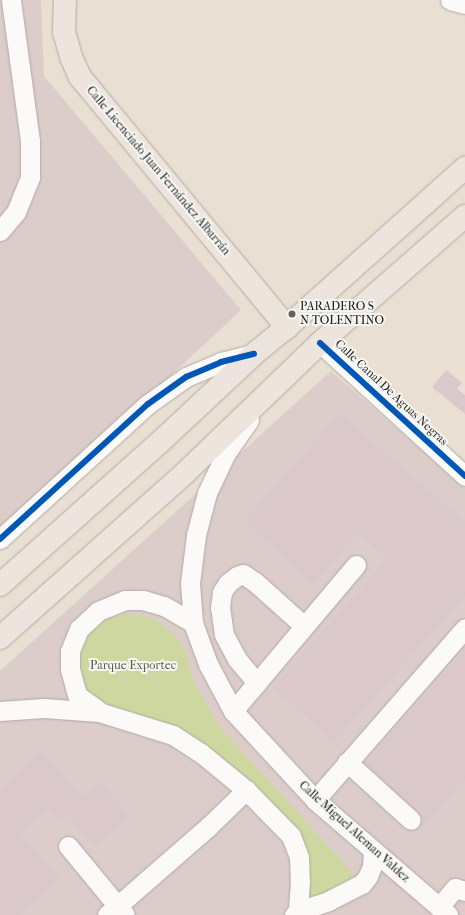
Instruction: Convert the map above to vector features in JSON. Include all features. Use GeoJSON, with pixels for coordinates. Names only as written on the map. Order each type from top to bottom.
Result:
{"type":"FeatureCollection","features":[{"type":"Feature","properties":{"kind":"main road","name":"Calle Licenciado Juan Fernández Albarrán"},"geometry":{"type":"LineString","coordinates":[[65,0],[64,32],[71,57],[80,77],[287,327]]}},
{"type":"Feature","properties":{"kind":"main road"},"geometry":{"type":"LineString","coordinates":[[0,585],[159,443],[254,354],[287,327],[465,168]]}},
{"type":"Feature","properties":{"kind":"main road"},"geometry":{"type":"LineString","coordinates":[[0,638],[186,472],[320,343],[465,216]]}},
{"type":"Feature","properties":{"kind":"street"},"geometry":{"type":"LineString","coordinates":[[0,231],[16,212],[30,177],[30,141],[11,0]]}},
{"type":"Feature","properties":{"kind":"street"},"geometry":{"type":"LineString","coordinates":[[450,0],[465,4]]}},
{"type":"Feature","properties":{"kind":"street","name":"Calle Canal De Aguas Negras"},"geometry":{"type":"LineString","coordinates":[[320,343],[465,476]]}},
{"type":"Feature","properties":{"kind":"street"},"geometry":{"type":"LineString","coordinates":[[0,539],[148,404],[186,377],[221,362],[254,354]]}},
{"type":"Feature","properties":{"kind":"street","name":"Calle Miguel Aleman Valdez"},"geometry":{"type":"LineString","coordinates":[[262,400],[226,453],[207,493],[196,535],[190,583],[193,623],[208,664],[234,711],[315,800],[444,911]]}},
{"type":"Feature","properties":{"kind":"street"},"geometry":{"type":"LineString","coordinates":[[234,711],[356,565]]}},
{"type":"Feature","properties":{"kind":"street"},"geometry":{"type":"LineString","coordinates":[[257,683],[238,659],[224,635],[220,608],[222,592],[228,583],[236,576],[244,574],[304,626]]}},
{"type":"Feature","properties":{"kind":"street"},"geometry":{"type":"LineString","coordinates":[[99,712],[77,695],[70,669],[70,651],[79,629],[98,611],[125,600],[143,600],[164,606],[193,623]]}},
{"type":"Feature","properties":{"kind":"street"},"geometry":{"type":"LineString","coordinates":[[315,800],[465,628]]}},
{"type":"Feature","properties":{"kind":"street"},"geometry":{"type":"LineString","coordinates":[[0,711],[44,708],[99,712],[173,735],[201,753],[246,790],[291,836],[299,858],[300,880],[296,913],[328,901],[362,884],[368,876],[372,866],[373,851]]}},
{"type":"Feature","properties":{"kind":"street"},"geometry":{"type":"LineString","coordinates":[[348,762],[411,820]]}},
{"type":"Feature","properties":{"kind":"street"},"geometry":{"type":"LineString","coordinates":[[68,846],[117,912],[246,790]]}},
{"type":"Feature","properties":{"kind":"street"},"geometry":{"type":"LineString","coordinates":[[444,911],[460,890]]}},
{"type":"Feature","properties":{"kind":"shaded area"},"geometry":{"type":"Polygon","coordinates":[[[0,0],[41,0],[44,76],[241,310],[0,535],[0,0]]]}},
{"type":"Feature","properties":{"kind":"shaded area"},"geometry":{"type":"Polygon","coordinates":[[[331,371],[465,488],[465,915],[0,915],[0,671],[331,371]]]}},
{"type":"Feature","properties":{"kind":"green space","name":"Parque Exportec"},"geometry":{"type":"Polygon","coordinates":[[[126,614],[149,617],[158,621],[174,634],[186,653],[193,680],[220,727],[357,878],[313,898],[307,897],[302,848],[199,748],[99,708],[76,677],[80,641],[94,626],[104,620],[126,614]]]}},
{"type":"Feature","properties":{"kind":"building"},"geometry":{"type":"Polygon","coordinates":[[[446,370],[462,383],[457,389],[465,395],[465,414],[432,387],[446,370]]]}},
{"type":"Feature","properties":{"kind":"building"},"geometry":{"type":"Polygon","coordinates":[[[340,413],[465,522],[465,596],[334,742],[273,687],[387,559],[358,533],[313,584],[244,521],[340,413]]]}},
{"type":"Feature","properties":{"kind":"building"},"geometry":{"type":"Polygon","coordinates":[[[465,651],[465,779],[422,827],[420,826],[422,817],[418,812],[365,763],[465,651]]]}},
{"type":"Feature","properties":{"kind":"building"},"geometry":{"type":"Polygon","coordinates":[[[41,751],[82,797],[101,782],[130,816],[95,846],[66,814],[58,822],[47,809],[20,834],[60,879],[19,915],[0,915],[0,790],[41,751]]]}},
{"type":"Feature","properties":{"kind":"cycle path"},"geometry":{"type":"LineString","coordinates":[[320,343],[465,476]]}},
{"type":"Feature","properties":{"kind":"cycle path"},"geometry":{"type":"LineString","coordinates":[[0,539],[148,404],[186,377],[221,362],[254,354]]}},
{"type":"Feature","properties":{"kind":"place","name":"PARADERO S N TOLENTINO"},"geometry":{"type":"Point","coordinates":[292,314]}}]}
